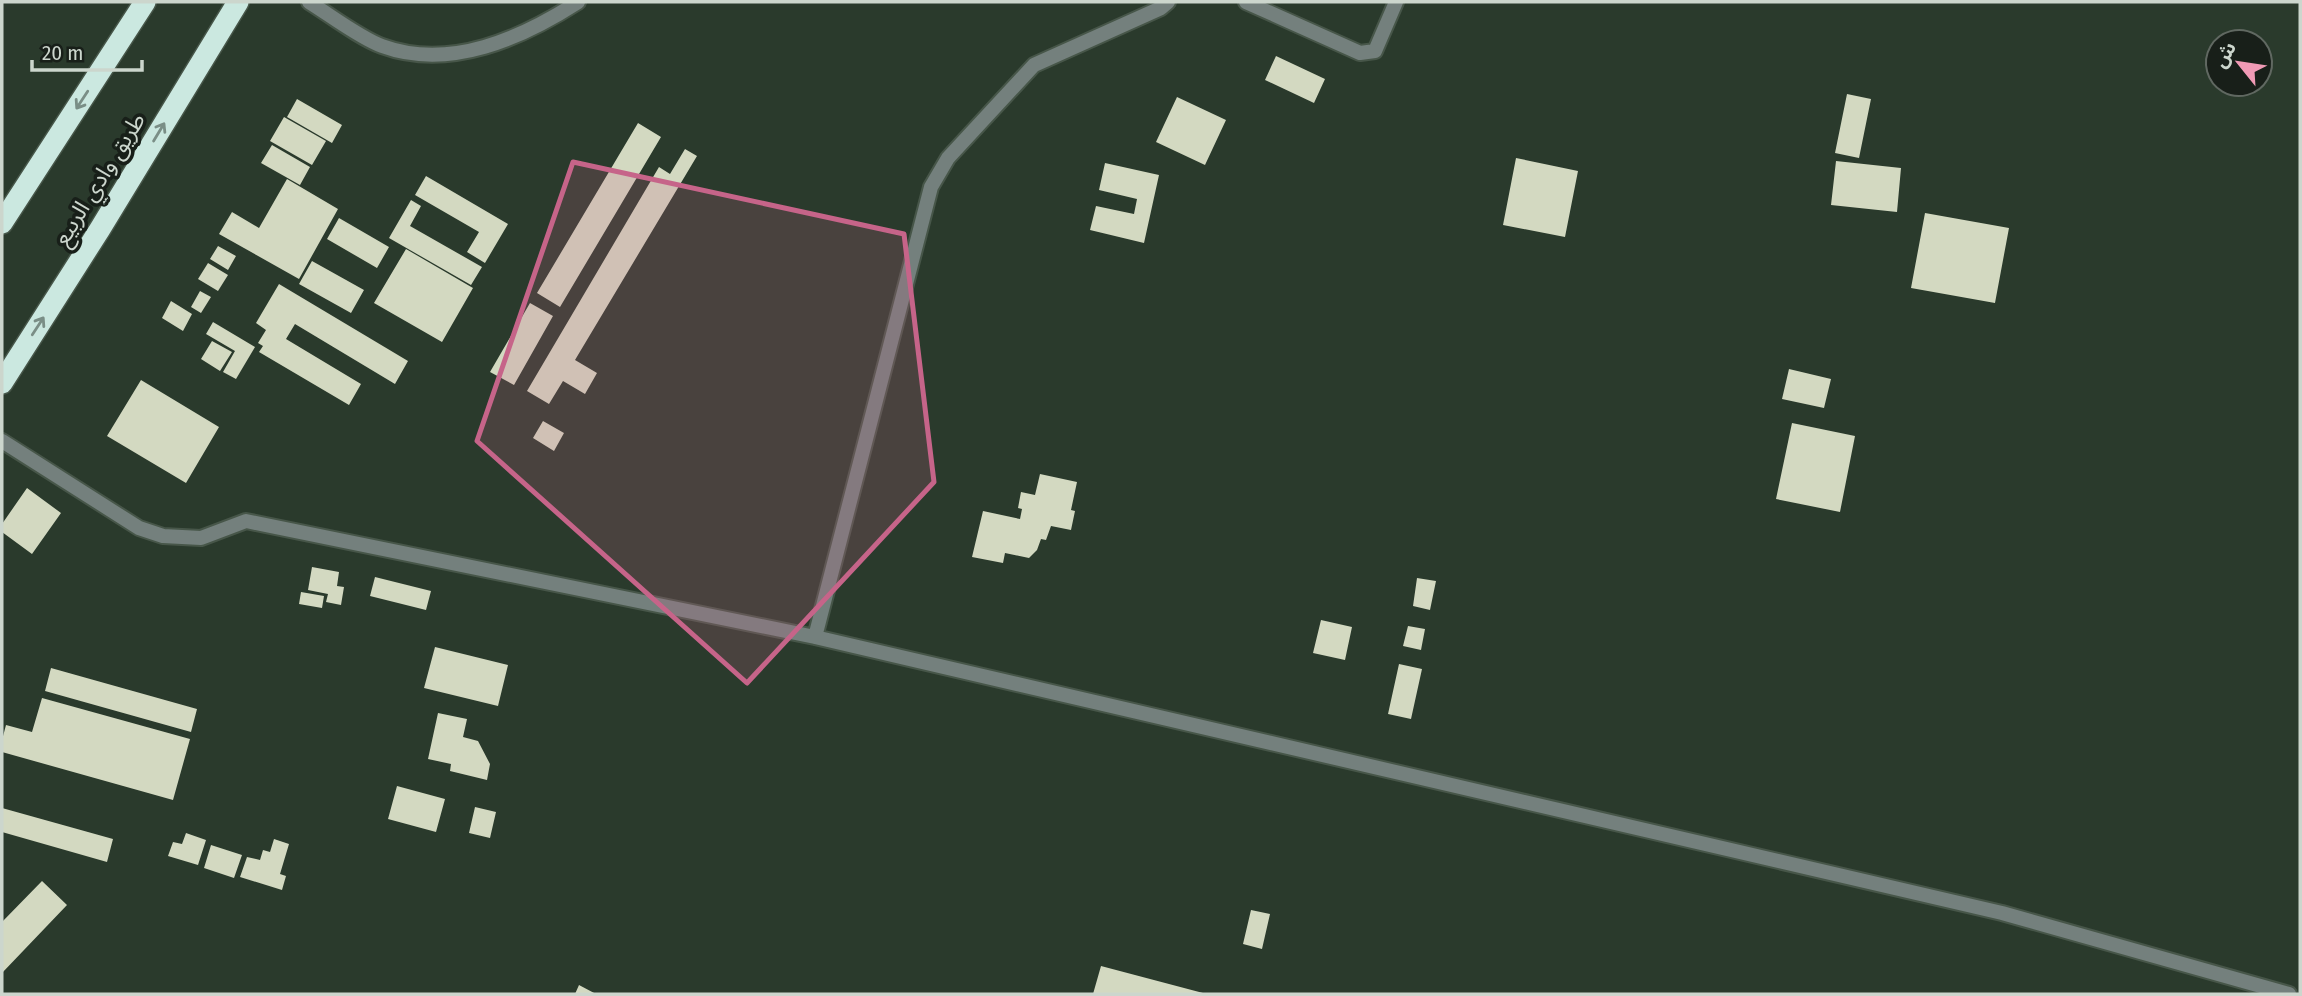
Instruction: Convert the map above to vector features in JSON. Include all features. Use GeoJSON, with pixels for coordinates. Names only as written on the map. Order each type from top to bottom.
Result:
{"type":"FeatureCollection","features":[{"type":"Feature","properties":{"kind":"highway"},"geometry":{"type":"LineString","coordinates":[[2,223],[144,2]]}},
{"type":"Feature","properties":{"kind":"highway","name":"طريق وادي الربيع"},"geometry":{"type":"LineString","coordinates":[[2,383],[100,229],[238,2]]}},
{"type":"Feature","properties":{"kind":"street"},"geometry":{"type":"LineString","coordinates":[[309,2],[380,46],[407,53],[429,54],[472,52],[514,37],[578,2]]}},
{"type":"Feature","properties":{"kind":"street"},"geometry":{"type":"LineString","coordinates":[[815,637],[931,187],[948,158],[1034,65],[1161,8],[1168,2]]}},
{"type":"Feature","properties":{"kind":"street"},"geometry":{"type":"LineString","coordinates":[[1247,2],[1360,53],[1375,51],[1396,2]]}},
{"type":"Feature","properties":{"kind":"street"},"geometry":{"type":"LineString","coordinates":[[2,441],[139,528],[163,536],[201,538],[246,522],[815,637],[2002,913],[2289,994]]}},
{"type":"Feature","properties":{"kind":"highlighted area"},"geometry":{"type":"Polygon","coordinates":[[[573,162],[904,234],[934,482],[747,683],[477,441],[573,162]]]}},
{"type":"Feature","properties":{"kind":"building"},"geometry":{"type":"Polygon","coordinates":[[[1276,56],[1325,79],[1314,103],[1265,80],[1276,56]]]}},
{"type":"Feature","properties":{"kind":"building"},"geometry":{"type":"Polygon","coordinates":[[[1847,94],[1871,99],[1859,158],[1835,153],[1847,94]]]}},
{"type":"Feature","properties":{"kind":"building"},"geometry":{"type":"Polygon","coordinates":[[[1177,97],[1226,120],[1205,165],[1156,142],[1177,97]]]}},
{"type":"Feature","properties":{"kind":"building"},"geometry":{"type":"Polygon","coordinates":[[[297,99],[342,125],[332,143],[287,117],[297,99]]]}},
{"type":"Feature","properties":{"kind":"building"},"geometry":{"type":"Polygon","coordinates":[[[284,117],[326,141],[312,165],[270,141],[284,117]]]}},
{"type":"Feature","properties":{"kind":"building"},"geometry":{"type":"Polygon","coordinates":[[[638,123],[661,137],[560,307],[537,293],[638,123]]]}},
{"type":"Feature","properties":{"kind":"building"},"geometry":{"type":"Polygon","coordinates":[[[272,145],[310,167],[300,185],[261,163],[272,145]]]}},
{"type":"Feature","properties":{"kind":"building"},"geometry":{"type":"Polygon","coordinates":[[[685,149],[697,156],[575,360],[597,373],[585,394],[563,381],[549,404],[527,391],[659,167],[670,174],[685,149]]]}},
{"type":"Feature","properties":{"kind":"building"},"geometry":{"type":"Polygon","coordinates":[[[1516,158],[1578,171],[1565,237],[1503,225],[1516,158]]]}},
{"type":"Feature","properties":{"kind":"building"},"geometry":{"type":"Polygon","coordinates":[[[1836,161],[1901,168],[1897,212],[1831,205],[1836,161]]]}},
{"type":"Feature","properties":{"kind":"building"},"geometry":{"type":"Polygon","coordinates":[[[1105,163],[1159,175],[1144,243],[1090,230],[1096,206],[1134,214],[1137,199],[1099,190],[1105,163]]]}},
{"type":"Feature","properties":{"kind":"building"},"geometry":{"type":"Polygon","coordinates":[[[426,176],[508,224],[485,263],[467,252],[479,232],[415,195],[426,176]]]}},
{"type":"Feature","properties":{"kind":"building"},"geometry":{"type":"Polygon","coordinates":[[[287,179],[338,209],[299,279],[219,234],[232,212],[259,228],[287,179]]]}},
{"type":"Feature","properties":{"kind":"building"},"geometry":{"type":"Polygon","coordinates":[[[411,200],[421,206],[410,226],[482,267],[471,285],[389,238],[411,200]]]}},
{"type":"Feature","properties":{"kind":"building"},"geometry":{"type":"Polygon","coordinates":[[[1925,213],[2009,228],[1995,303],[1911,288],[1925,213]]]}},
{"type":"Feature","properties":{"kind":"building"},"geometry":{"type":"Polygon","coordinates":[[[339,218],[389,247],[377,268],[327,239],[339,218]]]}},
{"type":"Feature","properties":{"kind":"building"},"geometry":{"type":"Polygon","coordinates":[[[218,246],[236,256],[228,270],[210,259],[218,246]]]}},
{"type":"Feature","properties":{"kind":"building"},"geometry":{"type":"Polygon","coordinates":[[[406,249],[473,288],[442,342],[374,303],[406,249]]]}},
{"type":"Feature","properties":{"kind":"building"},"geometry":{"type":"Polygon","coordinates":[[[312,261],[364,290],[351,313],[299,284],[312,261]]]}},
{"type":"Feature","properties":{"kind":"building"},"geometry":{"type":"Polygon","coordinates":[[[208,263],[228,275],[218,291],[198,279],[208,263]]]}},
{"type":"Feature","properties":{"kind":"building"},"geometry":{"type":"Polygon","coordinates":[[[279,284],[408,361],[395,384],[295,324],[286,339],[361,384],[349,405],[259,352],[263,346],[258,343],[266,330],[256,323],[279,284]]]}},
{"type":"Feature","properties":{"kind":"building"},"geometry":{"type":"Polygon","coordinates":[[[200,291],[211,297],[201,313],[191,307],[200,291]]]}},
{"type":"Feature","properties":{"kind":"building"},"geometry":{"type":"Polygon","coordinates":[[[171,301],[192,314],[183,331],[162,318],[171,301]]]}},
{"type":"Feature","properties":{"kind":"building"},"geometry":{"type":"Polygon","coordinates":[[[530,303],[553,316],[514,385],[490,372],[530,303]]]}},
{"type":"Feature","properties":{"kind":"building"},"geometry":{"type":"Polygon","coordinates":[[[213,322],[255,347],[236,379],[223,372],[235,351],[206,334],[213,322]]]}},
{"type":"Feature","properties":{"kind":"building"},"geometry":{"type":"Polygon","coordinates":[[[212,341],[232,352],[220,371],[201,359],[212,341]]]}},
{"type":"Feature","properties":{"kind":"building"},"geometry":{"type":"Polygon","coordinates":[[[1789,369],[1831,379],[1824,408],[1782,399],[1789,369]]]}},
{"type":"Feature","properties":{"kind":"building"},"geometry":{"type":"Polygon","coordinates":[[[141,380],[219,427],[186,483],[107,436],[141,380]]]}},
{"type":"Feature","properties":{"kind":"building"},"geometry":{"type":"Polygon","coordinates":[[[543,421],[564,433],[554,451],[533,438],[543,421]]]}},
{"type":"Feature","properties":{"kind":"building"},"geometry":{"type":"Polygon","coordinates":[[[1792,423],[1855,436],[1840,512],[1776,499],[1792,423]]]}},
{"type":"Feature","properties":{"kind":"building"},"geometry":{"type":"Polygon","coordinates":[[[1040,474],[1077,482],[1071,510],[1075,511],[1071,530],[1051,526],[1046,540],[1041,539],[1037,550],[1029,558],[1005,553],[1003,563],[972,557],[983,511],[1020,519],[1022,509],[1018,508],[1021,492],[1035,495],[1040,474]]]}},
{"type":"Feature","properties":{"kind":"building"},"geometry":{"type":"Polygon","coordinates":[[[27,488],[61,513],[32,554],[2,532],[2,524],[27,488]]]}},
{"type":"Feature","properties":{"kind":"building"},"geometry":{"type":"Polygon","coordinates":[[[312,567],[339,572],[337,586],[344,587],[341,605],[326,602],[328,594],[308,590],[312,567]]]}},
{"type":"Feature","properties":{"kind":"building"},"geometry":{"type":"Polygon","coordinates":[[[375,577],[431,591],[426,610],[370,596],[375,577]]]}},
{"type":"Feature","properties":{"kind":"building"},"geometry":{"type":"Polygon","coordinates":[[[1417,578],[1436,581],[1430,610],[1413,606],[1417,578]]]}},
{"type":"Feature","properties":{"kind":"building"},"geometry":{"type":"Polygon","coordinates":[[[301,592],[324,596],[322,608],[299,604],[301,592]]]}},
{"type":"Feature","properties":{"kind":"building"},"geometry":{"type":"Polygon","coordinates":[[[1321,620],[1352,627],[1345,660],[1313,653],[1321,620]]]}},
{"type":"Feature","properties":{"kind":"building"},"geometry":{"type":"Polygon","coordinates":[[[1408,626],[1425,629],[1421,650],[1403,646],[1408,626]]]}},
{"type":"Feature","properties":{"kind":"building"},"geometry":{"type":"Polygon","coordinates":[[[435,647],[508,665],[498,706],[424,688],[435,647]]]}},
{"type":"Feature","properties":{"kind":"building"},"geometry":{"type":"Polygon","coordinates":[[[1399,664],[1422,669],[1411,719],[1388,714],[1399,664]]]}},
{"type":"Feature","properties":{"kind":"building"},"geometry":{"type":"Polygon","coordinates":[[[51,668],[197,709],[191,732],[45,691],[51,668]]]}},
{"type":"Feature","properties":{"kind":"building"},"geometry":{"type":"Polygon","coordinates":[[[42,698],[190,739],[173,800],[2,752],[6,725],[32,732],[42,698]]]}},
{"type":"Feature","properties":{"kind":"building"},"geometry":{"type":"Polygon","coordinates":[[[438,713],[467,719],[463,737],[478,741],[490,764],[487,780],[450,771],[451,764],[428,759],[438,713]]]}},
{"type":"Feature","properties":{"kind":"building"},"geometry":{"type":"Polygon","coordinates":[[[397,786],[445,799],[436,832],[388,819],[397,786]]]}},
{"type":"Feature","properties":{"kind":"building"},"geometry":{"type":"Polygon","coordinates":[[[475,807],[496,812],[490,838],[469,833],[475,807]]]}},
{"type":"Feature","properties":{"kind":"building"},"geometry":{"type":"Polygon","coordinates":[[[2,808],[113,839],[107,862],[2,832],[2,808]]]}},
{"type":"Feature","properties":{"kind":"building"},"geometry":{"type":"Polygon","coordinates":[[[186,833],[206,840],[198,865],[168,856],[173,842],[182,844],[186,833]]]}},
{"type":"Feature","properties":{"kind":"building"},"geometry":{"type":"Polygon","coordinates":[[[274,839],[289,844],[280,874],[286,876],[282,890],[240,877],[247,857],[260,860],[263,850],[270,852],[274,839]]]}},
{"type":"Feature","properties":{"kind":"building"},"geometry":{"type":"Polygon","coordinates":[[[211,845],[242,855],[234,878],[204,868],[211,845]]]}},
{"type":"Feature","properties":{"kind":"building"},"geometry":{"type":"Polygon","coordinates":[[[42,881],[67,905],[2,973],[2,922],[42,881]]]}},
{"type":"Feature","properties":{"kind":"building"},"geometry":{"type":"Polygon","coordinates":[[[1251,910],[1270,914],[1262,949],[1243,944],[1251,910]]]}},
{"type":"Feature","properties":{"kind":"building"},"geometry":{"type":"Polygon","coordinates":[[[1101,966],[1203,993],[1203,994],[1093,994],[1101,966]]]}},
{"type":"Feature","properties":{"kind":"building"},"geometry":{"type":"Polygon","coordinates":[[[579,985],[596,994],[575,994],[579,985]]]}}]}
